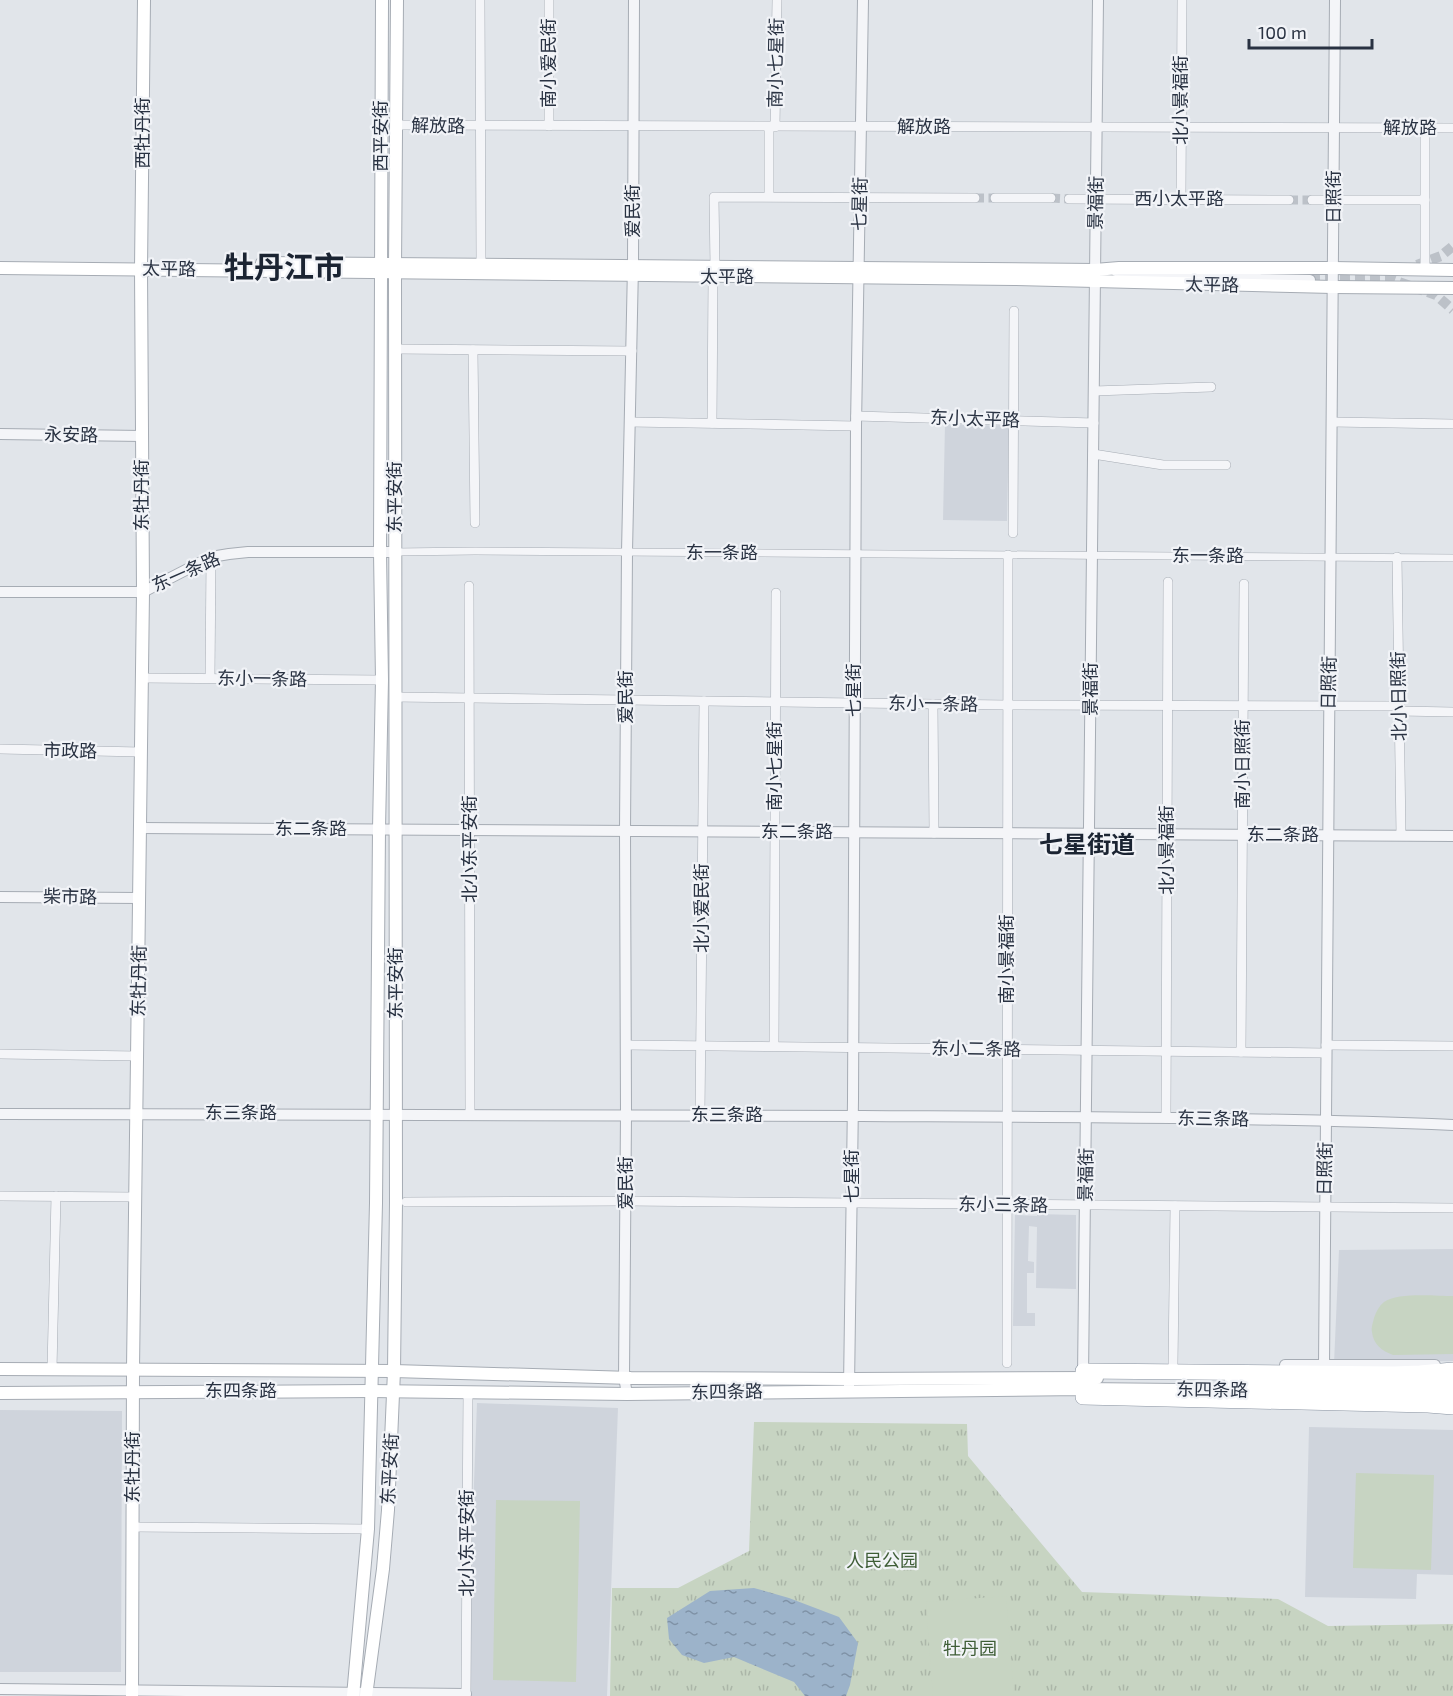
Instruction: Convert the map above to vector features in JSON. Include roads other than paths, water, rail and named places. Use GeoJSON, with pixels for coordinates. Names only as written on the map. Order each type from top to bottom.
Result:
{"type":"FeatureCollection","features":[{"type":"Feature","properties":{"kind":"highway"},"geometry":{"type":"LineString","coordinates":[[1083,1384],[1146,1384],[1453,1370]]}},
{"type":"Feature","properties":{"kind":"highway"},"geometry":{"type":"LineString","coordinates":[[1432,1388],[1453,1381]]}},
{"type":"Feature","properties":{"kind":"highway"},"geometry":{"type":"LineString","coordinates":[[1083,1384],[1146,1384],[1453,1407]]}},
{"type":"Feature","properties":{"kind":"highway"},"geometry":{"type":"LineString","coordinates":[[1432,1388],[1453,1395]]}},
{"type":"Feature","properties":{"kind":"main road","name":"西牡丹街"},"geometry":{"type":"LineString","coordinates":[[142,265],[144,0]]}},
{"type":"Feature","properties":{"kind":"main road","name":"西平安街"},"geometry":{"type":"LineString","coordinates":[[381,268],[382,0]]}},
{"type":"Feature","properties":{"kind":"main road","name":"西平安街"},"geometry":{"type":"LineString","coordinates":[[394,268],[397,0]]}},
{"type":"Feature","properties":{"kind":"main road","name":"太平路"},"geometry":{"type":"LineString","coordinates":[[0,261],[142,265],[1095,275],[1334,268],[1453,270]]}},
{"type":"Feature","properties":{"kind":"main road","name":"太平路"},"geometry":{"type":"LineString","coordinates":[[394,268],[481,264],[633,271]]}},
{"type":"Feature","properties":{"kind":"main road","name":"太平路"},"geometry":{"type":"LineString","coordinates":[[0,268],[142,265]]}},
{"type":"Feature","properties":{"kind":"main road","name":"东牡丹街"},"geometry":{"type":"LineString","coordinates":[[132,1693],[133,1369],[143,592],[142,265]]}},
{"type":"Feature","properties":{"kind":"main road","name":"东平安街"},"geometry":{"type":"LineString","coordinates":[[353,1695],[368,1529],[373,1372],[382,680],[381,268]]}},
{"type":"Feature","properties":{"kind":"main road","name":"东平安街"},"geometry":{"type":"LineString","coordinates":[[366,1695],[388,1510],[394,1371],[396,830],[394,268]]}},
{"type":"Feature","properties":{"kind":"main road","name":"太平路"},"geometry":{"type":"LineString","coordinates":[[1110,275],[1333,287],[1453,288]]}},
{"type":"Feature","properties":{"kind":"main road"},"geometry":{"type":"LineString","coordinates":[[0,1369],[394,1371],[849,1385],[1083,1384]]}},
{"type":"Feature","properties":{"kind":"main road","name":"东四条路"},"geometry":{"type":"LineString","coordinates":[[1146,1384],[1432,1388]]}},
{"type":"Feature","properties":{"kind":"main road","name":"东四条路"},"geometry":{"type":"LineString","coordinates":[[0,1393],[393,1391],[627,1394],[849,1385]]}},
{"type":"Feature","properties":{"kind":"street"},"geometry":{"type":"LineString","coordinates":[[480,0],[481,264]]}},
{"type":"Feature","properties":{"kind":"street","name":"南小爱民街"},"geometry":{"type":"LineString","coordinates":[[549,0],[549,126]]}},
{"type":"Feature","properties":{"kind":"street","name":"爱民街"},"geometry":{"type":"LineString","coordinates":[[627,1394],[624,1377],[625,831],[627,552],[633,271],[634,0]]}},
{"type":"Feature","properties":{"kind":"street","name":"南小七星街"},"geometry":{"type":"LineString","coordinates":[[768,196],[777,0]]}},
{"type":"Feature","properties":{"kind":"street","name":"七星街"},"geometry":{"type":"LineString","coordinates":[[849,1385],[856,421],[863,0]]}},
{"type":"Feature","properties":{"kind":"street","name":"景福街"},"geometry":{"type":"LineString","coordinates":[[1083,1384],[1098,0]]}},
{"type":"Feature","properties":{"kind":"street","name":"北小景福街"},"geometry":{"type":"LineString","coordinates":[[1181,199],[1182,0]]}},
{"type":"Feature","properties":{"kind":"street","name":"日照街"},"geometry":{"type":"LineString","coordinates":[[1324,1366],[1335,0]]}},
{"type":"Feature","properties":{"kind":"street","name":"解放路"},"geometry":{"type":"LineString","coordinates":[[396,125],[1453,128]]}},
{"type":"Feature","properties":{"kind":"street"},"geometry":{"type":"LineString","coordinates":[[1425,128],[1425,270]]}},
{"type":"Feature","properties":{"kind":"street"},"geometry":{"type":"LineString","coordinates":[[712,423],[714,197],[975,198]]}},
{"type":"Feature","properties":{"kind":"street"},"geometry":{"type":"LineString","coordinates":[[995,198],[1051,198]]}},
{"type":"Feature","properties":{"kind":"street","name":"西小太平路"},"geometry":{"type":"LineString","coordinates":[[1069,199],[1289,200]]}},
{"type":"Feature","properties":{"kind":"street"},"geometry":{"type":"LineString","coordinates":[[1312,200],[1425,200]]}},
{"type":"Feature","properties":{"kind":"street"},"geometry":{"type":"LineString","coordinates":[[1110,275],[1131,278],[1311,278]]}},
{"type":"Feature","properties":{"kind":"street"},"geometry":{"type":"LineString","coordinates":[[1013,533],[1014,311]]}},
{"type":"Feature","properties":{"kind":"street"},"geometry":{"type":"LineString","coordinates":[[395,349],[632,351]]}},
{"type":"Feature","properties":{"kind":"street"},"geometry":{"type":"LineString","coordinates":[[473,350],[474,523]]}},
{"type":"Feature","properties":{"kind":"street"},"geometry":{"type":"LineString","coordinates":[[1094,391],[1211,387]]}},
{"type":"Feature","properties":{"kind":"street","name":"东小太平路"},"geometry":{"type":"LineString","coordinates":[[630,422],[1013,420],[1094,423]]}},
{"type":"Feature","properties":{"kind":"street"},"geometry":{"type":"LineString","coordinates":[[1332,422],[1453,424]]}},
{"type":"Feature","properties":{"kind":"street","name":"永安路"},"geometry":{"type":"LineString","coordinates":[[0,434],[142,436]]}},
{"type":"Feature","properties":{"kind":"street"},"geometry":{"type":"LineString","coordinates":[[1093,454],[1163,465],[1226,465]]}},
{"type":"Feature","properties":{"kind":"street","name":"东一条路"},"geometry":{"type":"LineString","coordinates":[[0,592],[143,592],[211,558],[248,552],[475,551],[1453,558]]}},
{"type":"Feature","properties":{"kind":"street","name":"南小景福街"},"geometry":{"type":"LineString","coordinates":[[1006,1363],[1008,555]]}},
{"type":"Feature","properties":{"kind":"street","name":"北小日照街"},"geometry":{"type":"LineString","coordinates":[[1397,557],[1401,835]]}},
{"type":"Feature","properties":{"kind":"street"},"geometry":{"type":"LineString","coordinates":[[210,678],[211,558]]}},
{"type":"Feature","properties":{"kind":"street","name":"北小景福街"},"geometry":{"type":"LineString","coordinates":[[1166,1118],[1168,582]]}},
{"type":"Feature","properties":{"kind":"street","name":"南小日照街"},"geometry":{"type":"LineString","coordinates":[[1241,1052],[1244,584]]}},
{"type":"Feature","properties":{"kind":"street","name":"北小东平安街"},"geometry":{"type":"LineString","coordinates":[[469,586],[470,1113]]}},
{"type":"Feature","properties":{"kind":"street","name":"南小七星街"},"geometry":{"type":"LineString","coordinates":[[774,1046],[776,593]]}},
{"type":"Feature","properties":{"kind":"street","name":"东小一条路"},"geometry":{"type":"LineString","coordinates":[[142,678],[382,680]]}},
{"type":"Feature","properties":{"kind":"street","name":"东小一条路"},"geometry":{"type":"LineString","coordinates":[[395,696],[1091,706],[1329,706],[1453,712]]}},
{"type":"Feature","properties":{"kind":"street","name":"北小爱民街"},"geometry":{"type":"LineString","coordinates":[[700,1115],[704,701]]}},
{"type":"Feature","properties":{"kind":"street"},"geometry":{"type":"LineString","coordinates":[[933,704],[934,833]]}},
{"type":"Feature","properties":{"kind":"street","name":"市政路"},"geometry":{"type":"LineString","coordinates":[[0,749],[141,752]]}},
{"type":"Feature","properties":{"kind":"street","name":"东二条路"},"geometry":{"type":"LineString","coordinates":[[140,828],[1453,836]]}},
{"type":"Feature","properties":{"kind":"street","name":"柴市路"},"geometry":{"type":"LineString","coordinates":[[0,897],[140,898]]}},
{"type":"Feature","properties":{"kind":"street","name":"东小二条路"},"geometry":{"type":"LineString","coordinates":[[626,1045],[1241,1052],[1453,1046]]}},
{"type":"Feature","properties":{"kind":"street"},"geometry":{"type":"LineString","coordinates":[[0,1054],[138,1056]]}},
{"type":"Feature","properties":{"kind":"street","name":"东三条路"},"geometry":{"type":"LineString","coordinates":[[0,1114],[470,1113],[1166,1118],[1325,1120],[1453,1125]]}},
{"type":"Feature","properties":{"kind":"street"},"geometry":{"type":"LineString","coordinates":[[0,1196],[136,1197]]}},
{"type":"Feature","properties":{"kind":"street"},"geometry":{"type":"LineString","coordinates":[[52,1369],[56,1196]]}},
{"type":"Feature","properties":{"kind":"street","name":"东小三条路"},"geometry":{"type":"LineString","coordinates":[[405,1202],[626,1201],[1453,1208]]}},
{"type":"Feature","properties":{"kind":"street"},"geometry":{"type":"LineString","coordinates":[[1173,1365],[1175,1206]]}},
{"type":"Feature","properties":{"kind":"street"},"geometry":{"type":"LineString","coordinates":[[1083,1384],[1173,1365],[1453,1364]]}},
{"type":"Feature","properties":{"kind":"street"},"geometry":{"type":"LineString","coordinates":[[1083,1384],[1453,1413]]}},
{"type":"Feature","properties":{"kind":"street","name":"北小东平安街"},"geometry":{"type":"LineString","coordinates":[[466,1694],[468,1392]]}},
{"type":"Feature","properties":{"kind":"street"},"geometry":{"type":"LineString","coordinates":[[132,1527],[368,1529]]}},
{"type":"Feature","properties":{"kind":"street"},"geometry":{"type":"LineString","coordinates":[[0,1689],[132,1693],[466,1694]]}},
{"type":"Feature","properties":{"kind":"water"},"geometry":{"type":"Polygon","coordinates":[[[754,1588],[789,1598],[839,1617],[858,1643],[846,1696],[805,1696],[794,1682],[734,1657],[704,1663],[682,1655],[669,1639],[667,1618],[710,1591],[754,1588]]]}},
{"type":"Feature","properties":{"kind":"tunnel"},"geometry":{"type":"LineString","coordinates":[[975,198],[995,198]]}},
{"type":"Feature","properties":{"kind":"tunnel"},"geometry":{"type":"LineString","coordinates":[[1051,198],[1069,199]]}},
{"type":"Feature","properties":{"kind":"tunnel"},"geometry":{"type":"LineString","coordinates":[[1289,200],[1312,200]]}},
{"type":"Feature","properties":{"kind":"tunnel"},"geometry":{"type":"LineString","coordinates":[[1417,265],[1441,256],[1453,246]]}},
{"type":"Feature","properties":{"kind":"tunnel"},"geometry":{"type":"LineString","coordinates":[[1310,280],[1390,279],[1436,295],[1453,310]]}},
{"type":"Feature","properties":{"kind":"district","name":"牡丹江市"},"geometry":{"type":"Point","coordinates":[284,268]}},
{"type":"Feature","properties":{"kind":"district","name":"七星街道"},"geometry":{"type":"Point","coordinates":[1087,845]}},
{"type":"Feature","properties":{"kind":"park label","name":"人民公园"},"geometry":{"type":"Point","coordinates":[882,1561]}},
{"type":"Feature","properties":{"kind":"park label","name":"牡丹园"},"geometry":{"type":"Point","coordinates":[970,1649]}}]}
